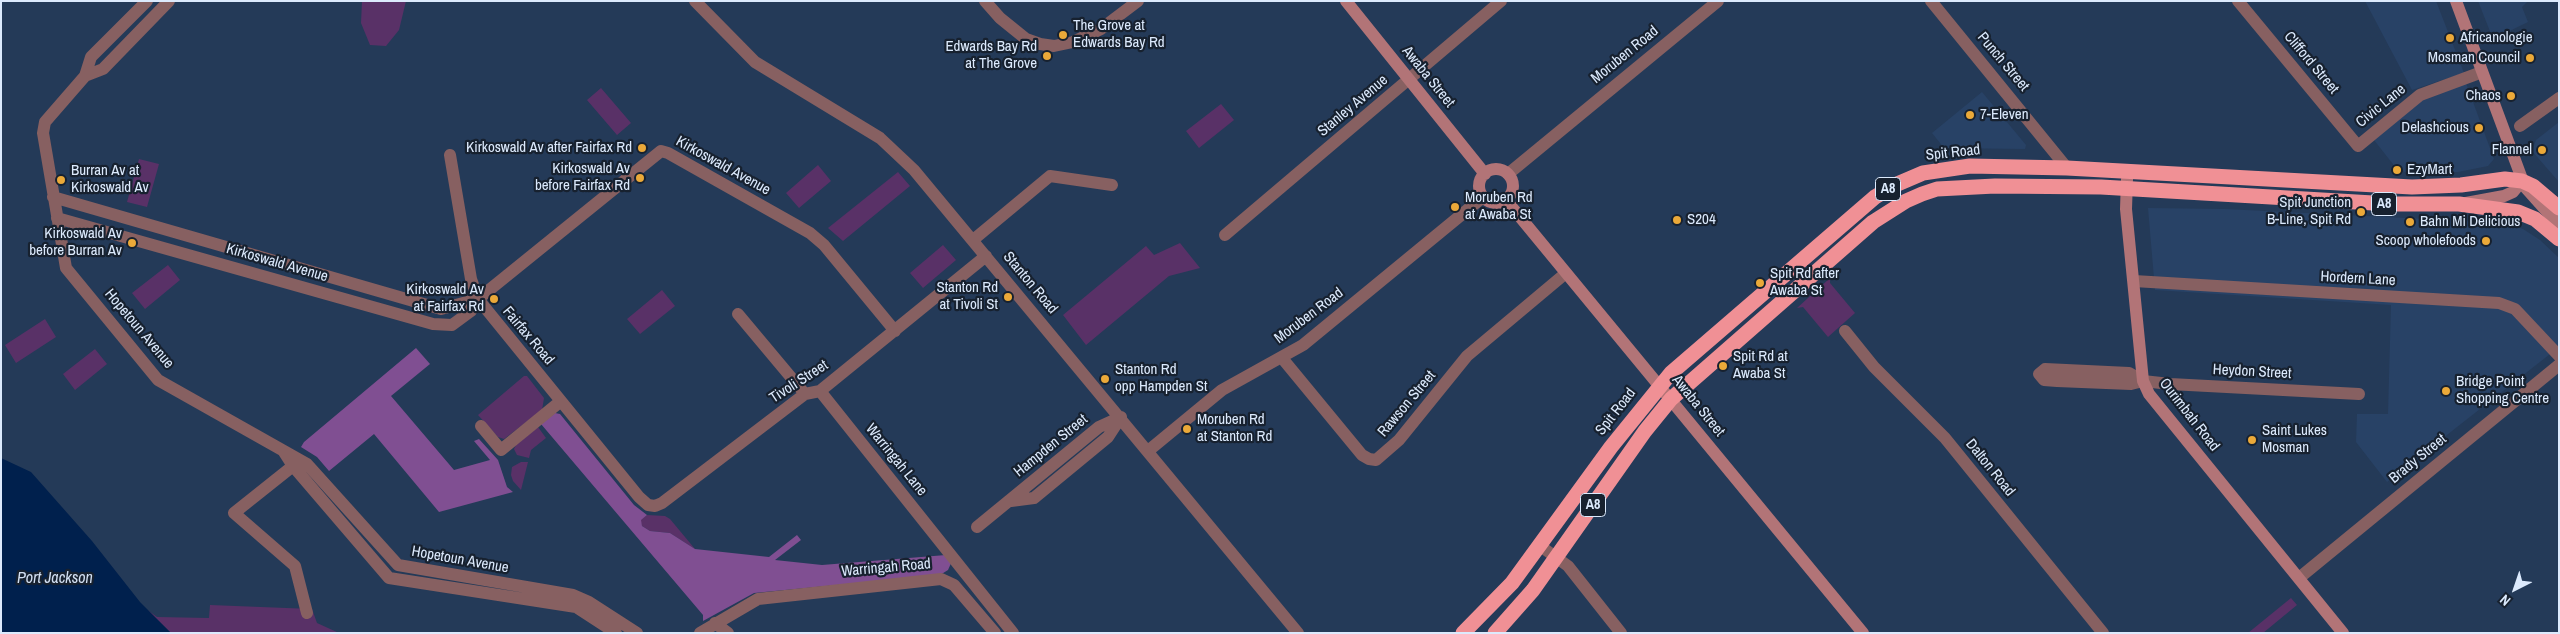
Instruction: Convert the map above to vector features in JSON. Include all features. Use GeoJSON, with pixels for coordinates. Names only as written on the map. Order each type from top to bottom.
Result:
{"type":"FeatureCollection","features":[{"type":"Feature","properties":{"kind":"highway","name":"Spit Road"},"geometry":{"type":"LineString","coordinates":[[1463,633],[1507,588],[1540,546],[1611,447],[1660,386],[1875,197],[1895,185],[1923,173],[1970,166],[2127,170],[2412,187],[2461,185],[2499,180],[2522,181]]}},
{"type":"Feature","properties":{"kind":"highway"},"geometry":{"type":"LineString","coordinates":[[2522,181],[2538,190],[2559,208]]}},
{"type":"Feature","properties":{"kind":"highway","name":"A8"},"geometry":{"type":"LineString","coordinates":[[1495,633],[1530,594],[1645,432],[1671,399],[1866,228],[1906,201],[1937,189],[1995,186],[2127,188],[2390,204],[2459,204],[2518,212],[2536,219],[2559,239]]}},
{"type":"Feature","properties":{"kind":"street"},"geometry":{"type":"LineString","coordinates":[[85,76],[91,57],[147,1]]}},
{"type":"Feature","properties":{"kind":"street"},"geometry":{"type":"LineString","coordinates":[[85,76],[103,69],[169,1]]}},
{"type":"Feature","properties":{"kind":"street","name":"Stanton Road"},"geometry":{"type":"LineString","coordinates":[[695,1],[762,67],[880,138],[914,170],[1121,417],[1298,633]]}},
{"type":"Feature","properties":{"kind":"street"},"geometry":{"type":"LineString","coordinates":[[985,1],[1011,28],[1026,39],[1047,45],[1063,44],[1087,36],[1101,29],[1138,1]]}},
{"type":"Feature","properties":{"kind":"street","name":"Awaba Street"},"geometry":{"type":"LineString","coordinates":[[1346,1],[1485,174]]}},
{"type":"Feature","properties":{"kind":"street","name":"Stanley Avenue"},"geometry":{"type":"LineString","coordinates":[[1224,235],[1500,1]]}},
{"type":"Feature","properties":{"kind":"street","name":"Moruben Road"},"geometry":{"type":"LineString","coordinates":[[1508,174],[1718,1]]}},
{"type":"Feature","properties":{"kind":"street","name":"Punch Street"},"geometry":{"type":"LineString","coordinates":[[1931,1],[2067,168]]}},
{"type":"Feature","properties":{"kind":"street","name":"Clifford Street"},"geometry":{"type":"LineString","coordinates":[[2238,1],[2358,146]]}},
{"type":"Feature","properties":{"kind":"street"},"geometry":{"type":"LineString","coordinates":[[2456,1],[2522,181],[2531,197],[2559,225]]}},
{"type":"Feature","properties":{"kind":"street","name":"Civic Lane"},"geometry":{"type":"LineString","coordinates":[[2358,146],[2420,95],[2482,72]]}},
{"type":"Feature","properties":{"kind":"street","name":"Hopetoun Avenue"},"geometry":{"type":"LineString","coordinates":[[85,76],[45,122],[43,133],[66,268],[158,380],[307,464],[398,565],[573,595],[589,602],[637,633]]}},
{"type":"Feature","properties":{"kind":"street"},"geometry":{"type":"LineString","coordinates":[[2520,126],[2559,98]]}},
{"type":"Feature","properties":{"kind":"street","name":"Kirkoswald Avenue"},"geometry":{"type":"LineString","coordinates":[[57,218],[434,324],[452,325],[471,311],[478,299],[660,151],[668,153],[810,233],[824,245],[895,330]]}},
{"type":"Feature","properties":{"kind":"street","name":"Fairfax Road"},"geometry":{"type":"LineString","coordinates":[[450,155],[471,279],[478,299],[639,497],[648,505]]}},
{"type":"Feature","properties":{"kind":"street"},"geometry":{"type":"LineString","coordinates":[[1499,169],[1508,174],[1514,186],[1510,197],[1506,200],[1492,203],[1483,197],[1479,187],[1485,174],[1499,169]]}},
{"type":"Feature","properties":{"kind":"street","name":"Ourimbah Road"},"geometry":{"type":"LineString","coordinates":[[2127,170],[2127,213],[2143,381],[2149,394],[2343,633]]}},
{"type":"Feature","properties":{"kind":"street"},"geometry":{"type":"LineString","coordinates":[[973,240],[1050,176],[1112,185]]}},
{"type":"Feature","properties":{"kind":"street"},"geometry":{"type":"LineString","coordinates":[[2459,204],[2504,196],[2513,192],[2522,181]]}},
{"type":"Feature","properties":{"kind":"street","name":"Kirkoswald Avenue"},"geometry":{"type":"LineString","coordinates":[[53,197],[441,309],[478,299]]}},
{"type":"Feature","properties":{"kind":"street","name":"Moruben Road"},"geometry":{"type":"LineString","coordinates":[[1148,451],[1222,390],[1303,345],[1483,197]]}},
{"type":"Feature","properties":{"kind":"street","name":"Awaba Street"},"geometry":{"type":"LineString","coordinates":[[1506,200],[1863,633]]}},
{"type":"Feature","properties":{"kind":"street","name":"Tivoli Street"},"geometry":{"type":"LineString","coordinates":[[648,505],[655,506],[662,503],[805,394],[820,391],[986,256]]}},
{"type":"Feature","properties":{"kind":"street","name":"Rawson Street"},"geometry":{"type":"LineString","coordinates":[[1282,358],[1362,455],[1369,460],[1376,460],[1384,456],[1399,440],[1468,356],[1566,273]]}},
{"type":"Feature","properties":{"kind":"street","name":"Hordern Lane"},"geometry":{"type":"LineString","coordinates":[[2134,281],[2499,303],[2515,309],[2559,356]]}},
{"type":"Feature","properties":{"kind":"street"},"geometry":{"type":"LineString","coordinates":[[738,314],[805,394]]}},
{"type":"Feature","properties":{"kind":"street","name":"Dalton Road"},"geometry":{"type":"LineString","coordinates":[[1845,331],[1874,367],[1945,438],[2103,633]]}},
{"type":"Feature","properties":{"kind":"street","name":"Brady Street"},"geometry":{"type":"LineString","coordinates":[[2299,578],[2559,365]]}},
{"type":"Feature","properties":{"kind":"street","name":"Heydon Street"},"geometry":{"type":"LineString","coordinates":[[2143,381],[2130,384],[2057,381],[2044,380],[2039,374],[2044,369],[2126,373],[2143,381],[2170,384],[2359,394]]}},
{"type":"Feature","properties":{"kind":"street","name":"Warringah Lane"},"geometry":{"type":"LineString","coordinates":[[820,391],[947,550]]}},
{"type":"Feature","properties":{"kind":"street"},"geometry":{"type":"LineString","coordinates":[[480,426],[501,450],[561,401]]}},
{"type":"Feature","properties":{"kind":"street","name":"Hampden Street"},"geometry":{"type":"LineString","coordinates":[[977,527],[1010,501],[1034,498],[1108,437],[1121,417]]}},
{"type":"Feature","properties":{"kind":"street","name":"Hopetoun Avenue"},"geometry":{"type":"LineString","coordinates":[[284,452],[293,466],[388,578],[576,608],[616,633]]}},
{"type":"Feature","properties":{"kind":"street"},"geometry":{"type":"LineString","coordinates":[[293,466],[234,513],[295,566],[308,613]]}},
{"type":"Feature","properties":{"kind":"street"},"geometry":{"type":"LineString","coordinates":[[1540,546],[1568,566],[1622,633]]}},
{"type":"Feature","properties":{"kind":"street","name":"Warringah Road"},"geometry":{"type":"LineString","coordinates":[[947,550],[1013,633]]}},
{"type":"Feature","properties":{"kind":"street","name":"Warringah Road"},"geometry":{"type":"LineString","coordinates":[[715,623],[758,598],[931,580],[947,580],[954,585],[995,633]]}},
{"type":"Feature","properties":{"kind":"street"},"geometry":{"type":"LineString","coordinates":[[700,633],[715,623],[728,633]]}},
{"type":"Feature","properties":{"kind":"shaded area"},"geometry":{"type":"Polygon","coordinates":[[[362,1],[406,1],[399,30],[386,46],[370,45],[361,23],[362,1]]]}},
{"type":"Feature","properties":{"kind":"shaded area"},"geometry":{"type":"Polygon","coordinates":[[[2365,1],[2436,1],[2464,73],[2412,90],[2365,1]]]}},
{"type":"Feature","properties":{"kind":"shaded area"},"geometry":{"type":"Polygon","coordinates":[[[2478,1],[2528,1],[2522,7],[2528,22],[2493,39],[2478,1]]]}},
{"type":"Feature","properties":{"kind":"shaded area"},"geometry":{"type":"Polygon","coordinates":[[[2466,83],[2494,159],[2488,166],[2458,172],[2407,173],[2396,168],[2374,140],[2419,100],[2466,83]]]}},
{"type":"Feature","properties":{"kind":"shaded area"},"geometry":{"type":"Polygon","coordinates":[[[601,88],[631,123],[617,135],[587,100],[601,88]]]}},
{"type":"Feature","properties":{"kind":"shaded area","name":"7-Eleven"},"geometry":{"type":"Polygon","coordinates":[[[1982,92],[2026,145],[2025,149],[1944,148],[1932,133],[1982,92]]]}},
{"type":"Feature","properties":{"kind":"shaded area"},"geometry":{"type":"Polygon","coordinates":[[[1221,104],[1234,120],[1199,148],[1186,131],[1221,104]]]}},
{"type":"Feature","properties":{"kind":"shaded area"},"geometry":{"type":"Polygon","coordinates":[[[2559,122],[2559,182],[2532,151],[2536,140],[2559,122]]]}},
{"type":"Feature","properties":{"kind":"shaded area"},"geometry":{"type":"Polygon","coordinates":[[[139,159],[159,164],[147,207],[127,202],[139,159]]]}},
{"type":"Feature","properties":{"kind":"shaded area"},"geometry":{"type":"Polygon","coordinates":[[[818,165],[831,181],[799,208],[786,193],[818,165]]]}},
{"type":"Feature","properties":{"kind":"shaded area"},"geometry":{"type":"Polygon","coordinates":[[[898,172],[910,186],[843,241],[828,228],[898,172]]]}},
{"type":"Feature","properties":{"kind":"shaded area"},"geometry":{"type":"Polygon","coordinates":[[[2148,208],[2225,209],[2505,223],[2523,229],[2540,240],[2559,258],[2559,347],[2387,482],[2356,442],[2357,414],[2388,414],[2391,305],[2155,290],[2148,208]]]}},
{"type":"Feature","properties":{"kind":"shaded area"},"geometry":{"type":"Polygon","coordinates":[[[1180,243],[1200,268],[1169,276],[1086,345],[1063,315],[1146,246],[1154,255],[1180,243]]]}},
{"type":"Feature","properties":{"kind":"shaded area"},"geometry":{"type":"Polygon","coordinates":[[[943,245],[956,260],[923,288],[910,273],[943,245]]]}},
{"type":"Feature","properties":{"kind":"shaded area"},"geometry":{"type":"Polygon","coordinates":[[[168,265],[180,280],[145,309],[132,293],[168,265]]]}},
{"type":"Feature","properties":{"kind":"shaded area"},"geometry":{"type":"Polygon","coordinates":[[[1830,278],[1830,283],[1855,313],[1828,337],[1803,307],[1797,308],[1830,278]]]}},
{"type":"Feature","properties":{"kind":"shaded area"},"geometry":{"type":"Polygon","coordinates":[[[662,290],[675,306],[640,334],[627,319],[662,290]]]}},
{"type":"Feature","properties":{"kind":"shaded area"},"geometry":{"type":"Polygon","coordinates":[[[45,319],[56,337],[16,363],[5,345],[45,319]]]}},
{"type":"Feature","properties":{"kind":"shaded area"},"geometry":{"type":"Polygon","coordinates":[[[416,348],[430,364],[391,396],[454,470],[490,460],[474,441],[479,439],[498,460],[507,487],[513,492],[439,512],[374,434],[329,471],[317,457],[301,447],[304,442],[416,348]]]}},
{"type":"Feature","properties":{"kind":"shaded area"},"geometry":{"type":"Polygon","coordinates":[[[95,349],[107,364],[75,390],[63,374],[95,349]]]}},
{"type":"Feature","properties":{"kind":"shaded area"},"geometry":{"type":"Polygon","coordinates":[[[524,376],[527,376],[544,398],[542,410],[504,439],[498,437],[478,415],[524,376]]]}},
{"type":"Feature","properties":{"kind":"shaded area"},"geometry":{"type":"Polygon","coordinates":[[[555,413],[560,414],[634,505],[647,515],[641,520],[642,526],[650,531],[670,533],[695,549],[769,557],[797,535],[801,540],[775,560],[822,565],[946,555],[952,561],[948,570],[940,575],[754,593],[703,621],[703,615],[541,424],[555,413]]]}},
{"type":"Feature","properties":{"kind":"shaded area"},"geometry":{"type":"Polygon","coordinates":[[[538,427],[546,438],[531,450],[529,458],[517,455],[514,449],[516,445],[538,427]]]}},
{"type":"Feature","properties":{"kind":"shaded area"},"geometry":{"type":"Polygon","coordinates":[[[521,462],[528,462],[521,490],[513,481],[511,475],[512,467],[521,462]]]}},
{"type":"Feature","properties":{"kind":"shaded area"},"geometry":{"type":"Polygon","coordinates":[[[647,515],[665,516],[670,519],[695,549],[670,533],[650,531],[642,526],[640,520],[647,515]]]}},
{"type":"Feature","properties":{"kind":"shaded area"},"geometry":{"type":"Polygon","coordinates":[[[2291,598],[2297,605],[2263,633],[2248,633],[2291,598]]]}},
{"type":"Feature","properties":{"kind":"shaded area"},"geometry":{"type":"Polygon","coordinates":[[[210,605],[312,609],[317,623],[339,633],[171,633],[146,609],[157,617],[209,618],[210,605]]]}},
{"type":"Feature","properties":{"kind":"water","name":"Port Jackson"},"geometry":{"type":"Polygon","coordinates":[[[1,458],[31,472],[92,541],[140,602],[171,633],[1,633],[1,458]]]}},
{"type":"Feature","properties":{"kind":"place","name":"The Grove at Edwards Bay Rd"},"geometry":{"type":"Point","coordinates":[1063,35]}},
{"type":"Feature","properties":{"kind":"place","name":"Africanologie"},"geometry":{"type":"Point","coordinates":[2450,38]}},
{"type":"Feature","properties":{"kind":"place","name":"Edwards Bay Rd at The Grove"},"geometry":{"type":"Point","coordinates":[1047,56]}},
{"type":"Feature","properties":{"kind":"place","name":"Mosman Council"},"geometry":{"type":"Point","coordinates":[2530,58]}},
{"type":"Feature","properties":{"kind":"place","name":"Chaos"},"geometry":{"type":"Point","coordinates":[2511,96]}},
{"type":"Feature","properties":{"kind":"place","name":"7-Eleven"},"geometry":{"type":"Point","coordinates":[1970,115]}},
{"type":"Feature","properties":{"kind":"place","name":"Delashcious"},"geometry":{"type":"Point","coordinates":[2479,128]}},
{"type":"Feature","properties":{"kind":"place","name":"Kirkoswald Av after Fairfax Rd"},"geometry":{"type":"Point","coordinates":[642,148]}},
{"type":"Feature","properties":{"kind":"place","name":"Flannel"},"geometry":{"type":"Point","coordinates":[2542,150]}},
{"type":"Feature","properties":{"kind":"place","name":"EzyMart"},"geometry":{"type":"Point","coordinates":[2397,170]}},
{"type":"Feature","properties":{"kind":"place","name":"Kirkoswald Av before Fairfax Rd"},"geometry":{"type":"Point","coordinates":[640,178]}},
{"type":"Feature","properties":{"kind":"place","name":"Burran Av at Kirkoswald Av"},"geometry":{"type":"Point","coordinates":[61,180]}},
{"type":"Feature","properties":{"kind":"place","name":"Moruben Rd at Awaba St"},"geometry":{"type":"Point","coordinates":[1455,207]}},
{"type":"Feature","properties":{"kind":"place","name":"Spit Junction B-Line, Spit Rd"},"geometry":{"type":"Point","coordinates":[2361,212]}},
{"type":"Feature","properties":{"kind":"place","name":"S204"},"geometry":{"type":"Point","coordinates":[1677,220]}},
{"type":"Feature","properties":{"kind":"place","name":"Bahn Mi Delicious"},"geometry":{"type":"Point","coordinates":[2410,222]}},
{"type":"Feature","properties":{"kind":"place","name":"Scoop wholefoods"},"geometry":{"type":"Point","coordinates":[2486,241]}},
{"type":"Feature","properties":{"kind":"place","name":"Kirkoswald Av before Burran Av"},"geometry":{"type":"Point","coordinates":[132,243]}},
{"type":"Feature","properties":{"kind":"place","name":"Spit Rd after Awaba St"},"geometry":{"type":"Point","coordinates":[1760,283]}},
{"type":"Feature","properties":{"kind":"place","name":"Stanton Rd at Tivoli St"},"geometry":{"type":"Point","coordinates":[1008,297]}},
{"type":"Feature","properties":{"kind":"place","name":"Kirkoswald Av at Fairfax Rd"},"geometry":{"type":"Point","coordinates":[494,299]}},
{"type":"Feature","properties":{"kind":"place","name":"Spit Rd at Awaba St"},"geometry":{"type":"Point","coordinates":[1723,366]}},
{"type":"Feature","properties":{"kind":"place","name":"Stanton Rd opp Hampden St"},"geometry":{"type":"Point","coordinates":[1105,379]}},
{"type":"Feature","properties":{"kind":"place","name":"Bridge Point Shopping Centre"},"geometry":{"type":"Point","coordinates":[2446,391]}},
{"type":"Feature","properties":{"kind":"place","name":"Moruben Rd at Stanton Rd"},"geometry":{"type":"Point","coordinates":[1187,429]}},
{"type":"Feature","properties":{"kind":"place","name":"Saint Lukes Mosman"},"geometry":{"type":"Point","coordinates":[2252,440]}}]}
